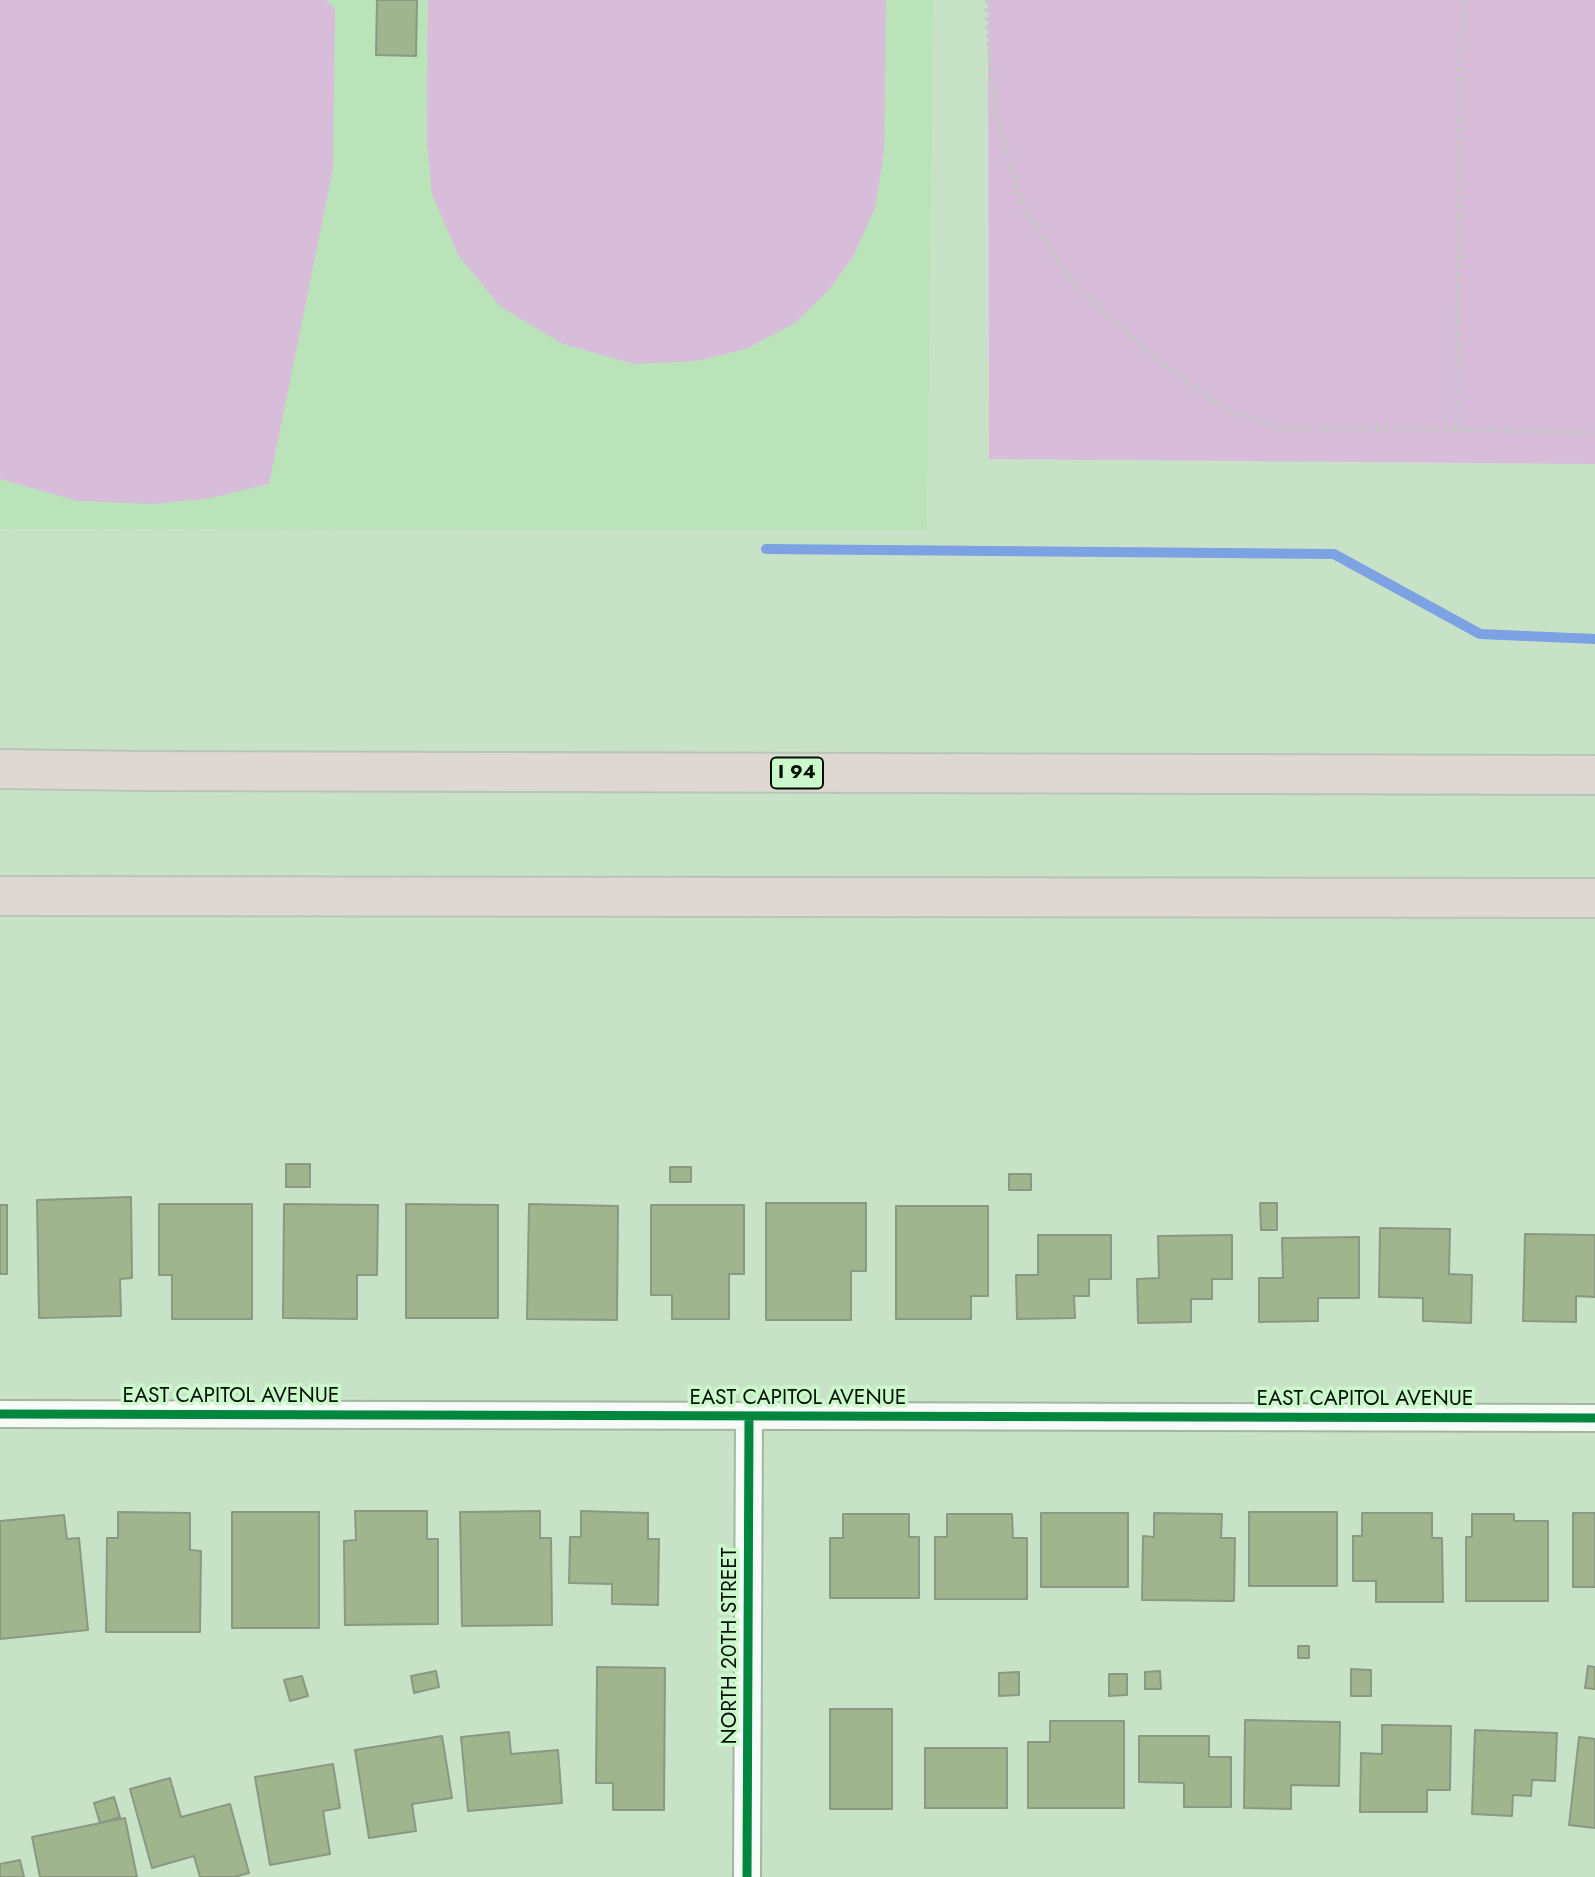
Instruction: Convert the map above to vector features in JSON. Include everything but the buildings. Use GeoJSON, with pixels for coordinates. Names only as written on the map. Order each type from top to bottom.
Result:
{"type":"FeatureCollection","features":[{"type":"Feature","properties":{"kind":"highway","name":"I 94"},"geometry":{"type":"LineString","coordinates":[[0,769],[1595,775]]}},
{"type":"Feature","properties":{"kind":"highway"},"geometry":{"type":"LineString","coordinates":[[0,896],[1595,898]]}},
{"type":"Feature","properties":{"kind":"street","name":"EAST CAPITOL AVENUE"},"geometry":{"type":"LineString","coordinates":[[0,1414],[1595,1418]]}},
{"type":"Feature","properties":{"kind":"street","name":"NORTH 20TH STREET"},"geometry":{"type":"LineString","coordinates":[[747,1877],[749,1416]]}},
{"type":"Feature","properties":{"kind":"path"},"geometry":{"type":"LineString","coordinates":[[987,0],[996,113],[1024,205],[1075,286],[1160,362],[1224,408],[1274,428],[1595,433]]}},
{"type":"Feature","properties":{"kind":"path"},"geometry":{"type":"LineString","coordinates":[[1456,429],[1462,0]]}},
{"type":"Feature","properties":{"kind":"shaded area"},"geometry":{"type":"Polygon","coordinates":[[[0,0],[933,0],[927,530],[0,529],[0,0]]]}},
{"type":"Feature","properties":{"kind":"shaded area"},"geometry":{"type":"Polygon","coordinates":[[[0,0],[326,0],[335,9],[333,169],[269,484],[206,499],[151,504],[78,501],[0,479],[0,0]]]}},
{"type":"Feature","properties":{"kind":"shaded area"},"geometry":{"type":"Polygon","coordinates":[[[428,0],[886,0],[884,153],[875,208],[853,257],[828,291],[795,323],[746,349],[697,361],[634,364],[563,344],[501,307],[458,255],[432,194],[427,143],[428,0]]]}},
{"type":"Feature","properties":{"kind":"shaded area"},"geometry":{"type":"Polygon","coordinates":[[[988,0],[1595,0],[1595,464],[989,459],[988,0]]]}},
{"type":"Feature","properties":{"kind":"waterway"},"geometry":{"type":"LineString","coordinates":[[766,549],[1334,554],[1480,634],[1595,639]]}},
{"type":"Feature","properties":{"kind":"cycle path"},"geometry":{"type":"LineString","coordinates":[[0,1414],[1595,1418]]}},
{"type":"Feature","properties":{"kind":"cycle path"},"geometry":{"type":"LineString","coordinates":[[747,1877],[749,1416]]}}]}
